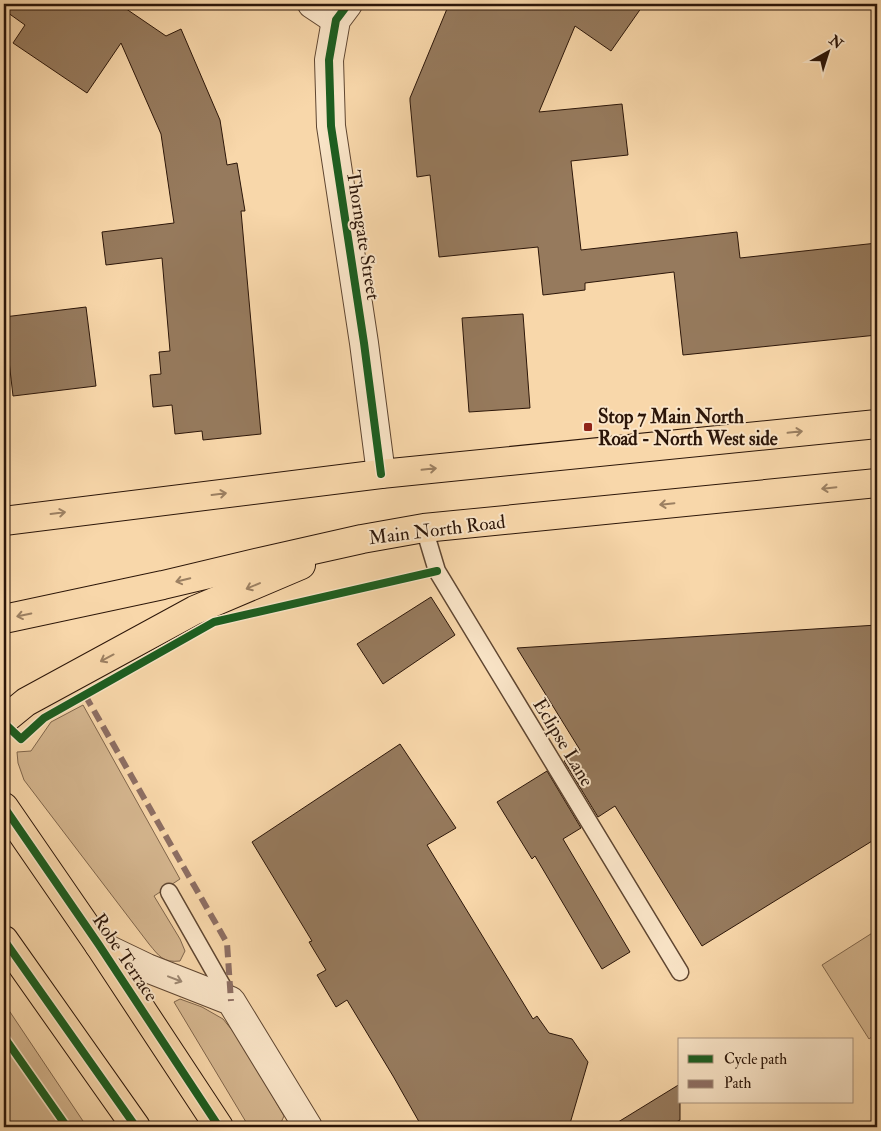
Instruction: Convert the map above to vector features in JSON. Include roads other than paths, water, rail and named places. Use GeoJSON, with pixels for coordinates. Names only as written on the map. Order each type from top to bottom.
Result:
{"type":"FeatureCollection","features":[{"type":"Feature","properties":{"kind":"highway"},"geometry":{"type":"LineString","coordinates":[[6,520],[381,474],[877,424]]}},
{"type":"Feature","properties":{"kind":"highway","name":"Main North Road"},"geometry":{"type":"LineString","coordinates":[[4,619],[163,585],[264,560],[424,528],[877,483]]}},
{"type":"Feature","properties":{"kind":"highway"},"geometry":{"type":"LineString","coordinates":[[4,720],[26,702],[196,610],[362,539]]}},
{"type":"Feature","properties":{"kind":"highway","name":"Robe Terrace"},"geometry":{"type":"LineString","coordinates":[[5,804],[219,1127]]}},
{"type":"Feature","properties":{"kind":"highway"},"geometry":{"type":"LineString","coordinates":[[4,940],[136,1127]]}},
{"type":"Feature","properties":{"kind":"street"},"geometry":{"type":"LineString","coordinates":[[312,4],[342,12]]}},
{"type":"Feature","properties":{"kind":"street","name":"Thorngate Street"},"geometry":{"type":"LineString","coordinates":[[342,12],[329,60],[330,126],[364,343],[381,474]]}},
{"type":"Feature","properties":{"kind":"street","name":"Robe Terrace"},"geometry":{"type":"LineString","coordinates":[[99,945],[147,968],[232,1001]]}},
{"type":"Feature","properties":{"kind":"street"},"geometry":{"type":"LineString","coordinates":[[232,1001],[308,1127]]}},
{"type":"Feature","properties":{"kind":"lane","name":"Eclipse Lane"},"geometry":{"type":"LineString","coordinates":[[424,528],[437,571],[680,972]]}},
{"type":"Feature","properties":{"kind":"lane"},"geometry":{"type":"LineString","coordinates":[[169,892],[232,1001]]}},
{"type":"Feature","properties":{"kind":"place","name":"Stop 7 Main North Road - North West side"},"geometry":{"type":"Point","coordinates":[588,427]}}]}
